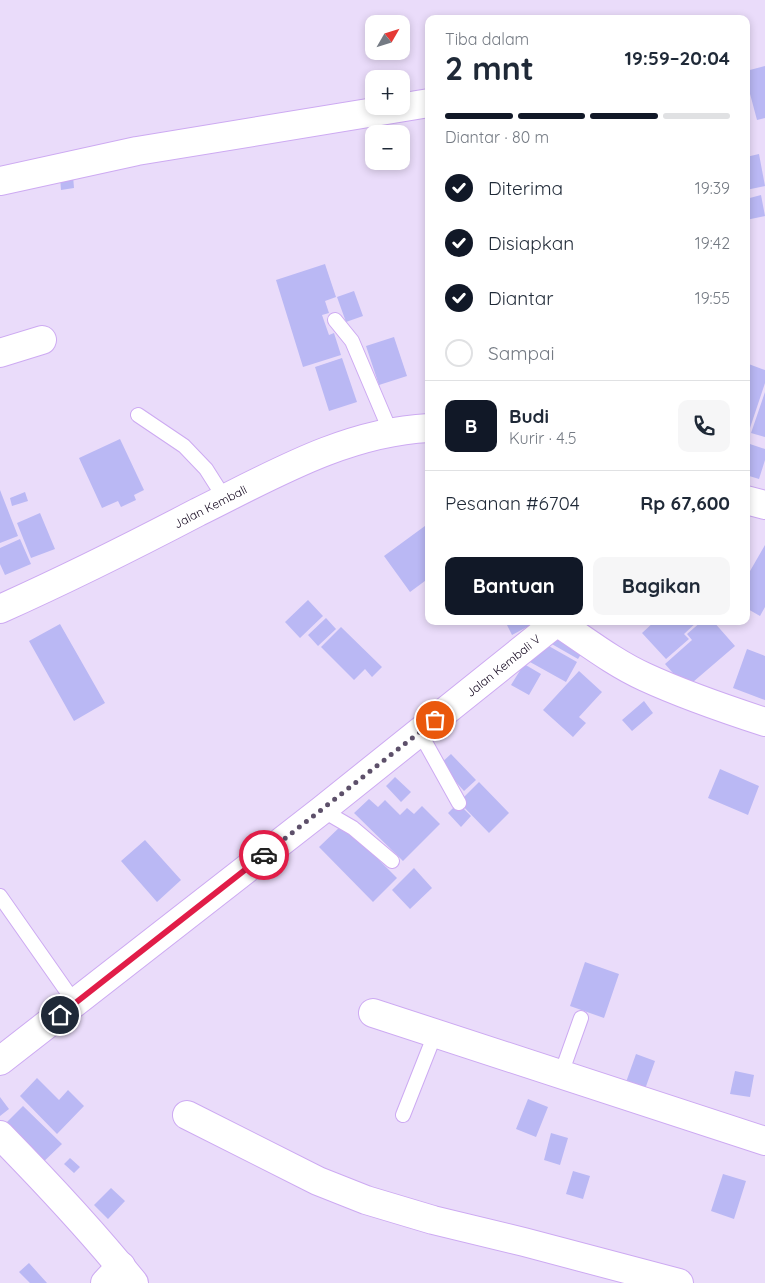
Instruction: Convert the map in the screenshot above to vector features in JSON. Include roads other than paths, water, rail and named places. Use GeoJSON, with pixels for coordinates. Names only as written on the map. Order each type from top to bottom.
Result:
{"type":"FeatureCollection","features":[{"type":"Feature","properties":{"kind":"street"},"geometry":{"type":"LineString","coordinates":[[0,181],[136,151],[425,104]]}},
{"type":"Feature","properties":{"kind":"street"},"geometry":{"type":"LineString","coordinates":[[0,353],[42,340]]}},
{"type":"Feature","properties":{"kind":"street","name":"Jalan Kembali"},"geometry":{"type":"LineString","coordinates":[[0,609],[68,578],[284,470],[343,444],[391,432],[425,428]]}},
{"type":"Feature","properties":{"kind":"street"},"geometry":{"type":"LineString","coordinates":[[750,501],[765,505]]}},
{"type":"Feature","properties":{"kind":"street","name":"Jalan Kembali V"},"geometry":{"type":"LineString","coordinates":[[0,1061],[420,733],[553,625]]}},
{"type":"Feature","properties":{"kind":"street"},"geometry":{"type":"LineString","coordinates":[[562,625],[614,660],[645,677],[718,706],[765,722]]}},
{"type":"Feature","properties":{"kind":"street"},"geometry":{"type":"LineString","coordinates":[[373,1013],[765,1141]]}},
{"type":"Feature","properties":{"kind":"street"},"geometry":{"type":"LineString","coordinates":[[187,1116],[318,1181],[366,1200],[433,1220],[678,1283]]}},
{"type":"Feature","properties":{"kind":"street"},"geometry":{"type":"LineString","coordinates":[[0,1135],[70,1207],[120,1277]]}},
{"type":"Feature","properties":{"kind":"lane"},"geometry":{"type":"LineString","coordinates":[[335,320],[352,341],[391,432]]}},
{"type":"Feature","properties":{"kind":"lane"},"geometry":{"type":"LineString","coordinates":[[138,416],[184,446],[206,469],[225,499]]}},
{"type":"Feature","properties":{"kind":"lane"},"geometry":{"type":"LineString","coordinates":[[420,733],[459,803]]}},
{"type":"Feature","properties":{"kind":"lane"},"geometry":{"type":"LineString","coordinates":[[322,810],[353,828],[392,861]]}},
{"type":"Feature","properties":{"kind":"lane"},"geometry":{"type":"LineString","coordinates":[[0,896],[75,1003]]}},
{"type":"Feature","properties":{"kind":"lane"},"geometry":{"type":"LineString","coordinates":[[562,1074],[581,1018]]}},
{"type":"Feature","properties":{"kind":"lane"},"geometry":{"type":"LineString","coordinates":[[403,1115],[435,1034]]}}]}
